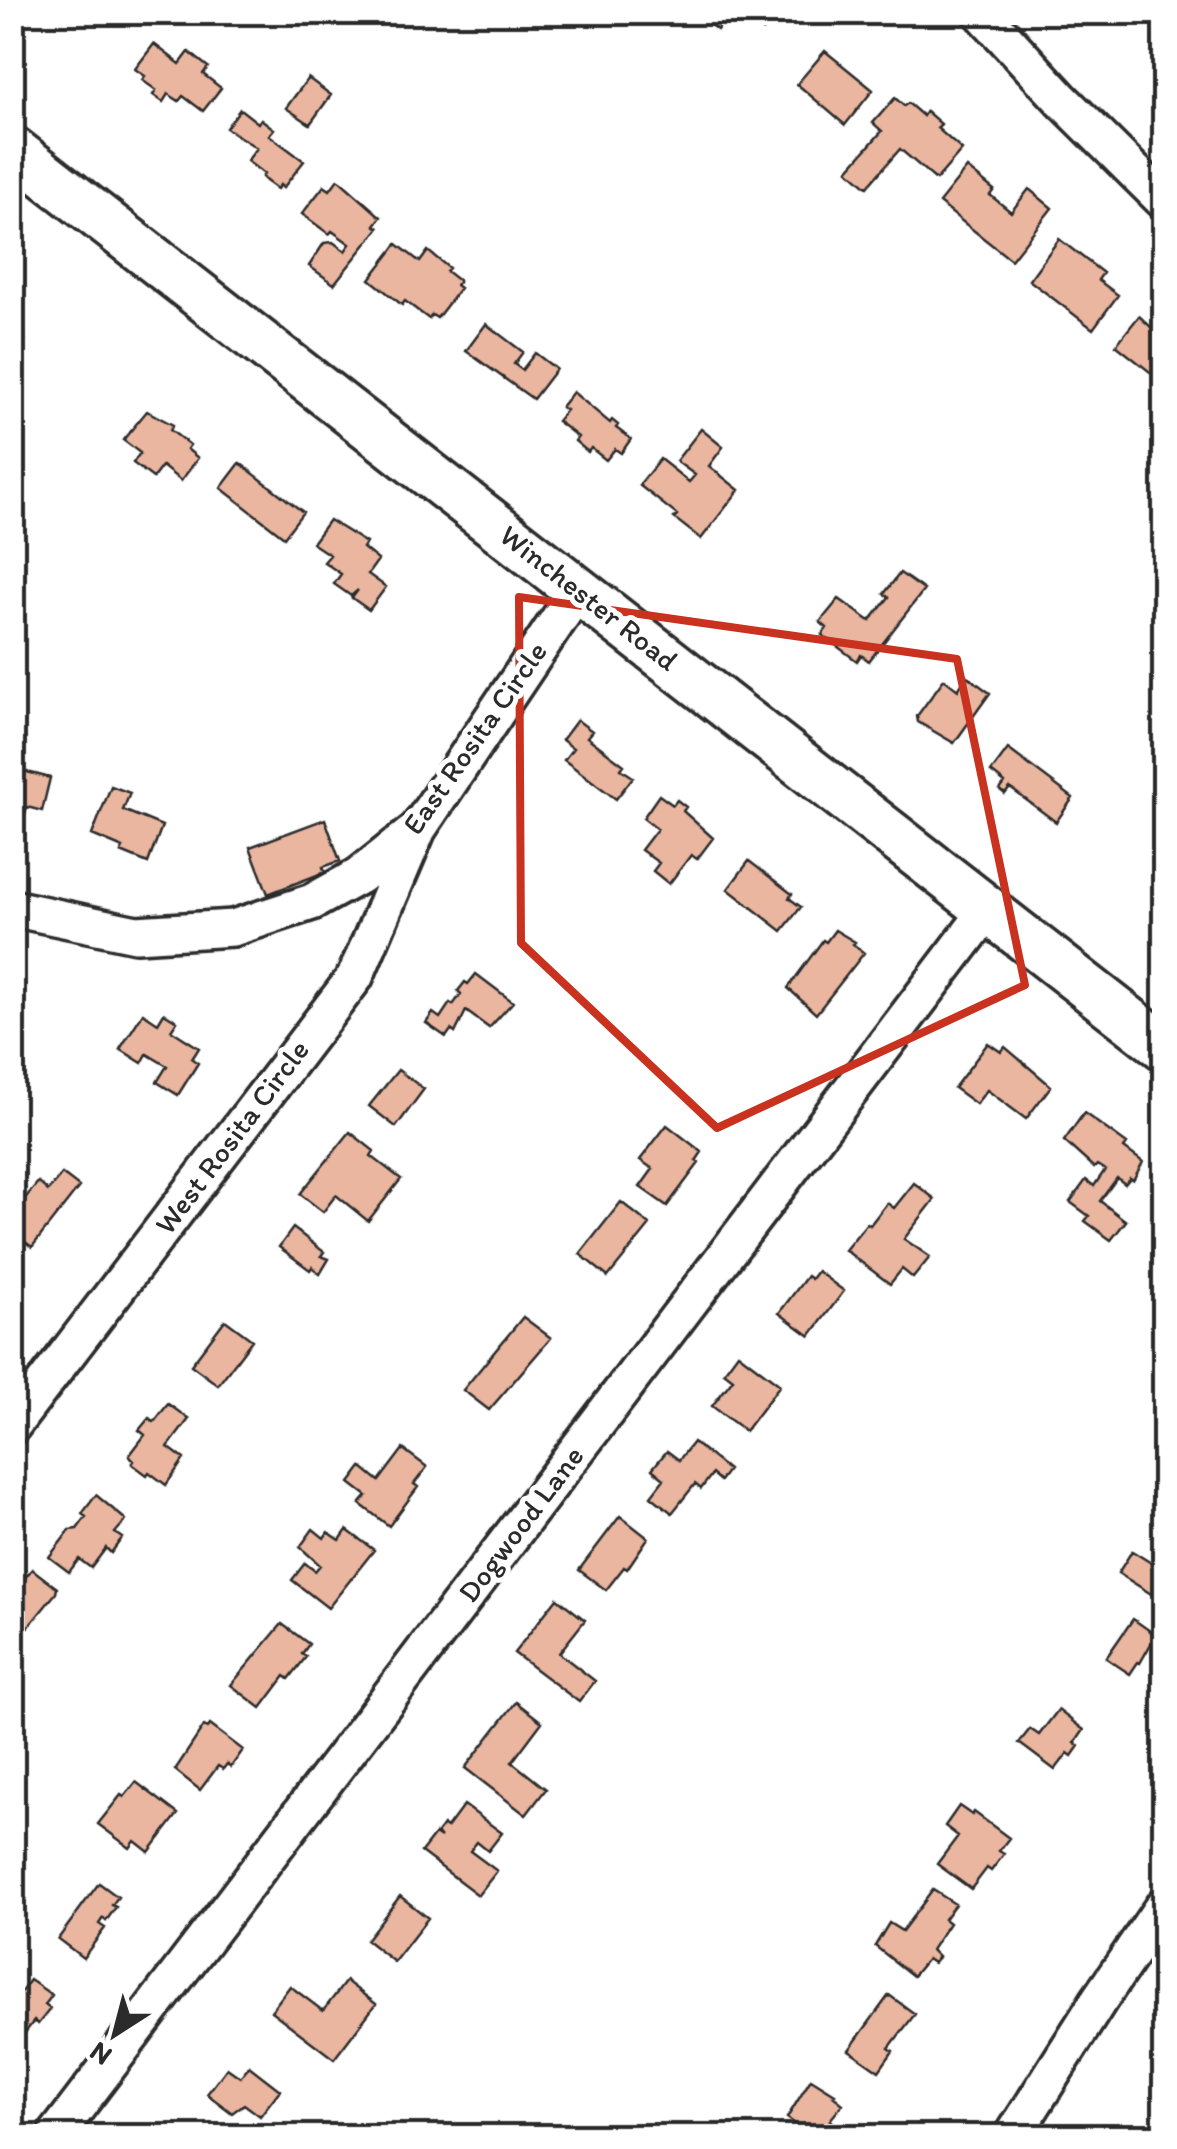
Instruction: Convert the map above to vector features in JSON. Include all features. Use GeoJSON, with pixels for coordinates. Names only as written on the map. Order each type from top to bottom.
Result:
{"type":"FeatureCollection","features":[{"type":"Feature","properties":{"kind":"main road","name":"Winchester Road"},"geometry":{"type":"LineString","coordinates":[[12,149],[1164,1047]]}},
{"type":"Feature","properties":{"kind":"street"},"geometry":{"type":"LineString","coordinates":[[981,12],[1062,100],[1164,201]]}},
{"type":"Feature","properties":{"kind":"street","name":"East Rosita Circle"},"geometry":{"type":"LineString","coordinates":[[12,908],[136,934],[233,928],[312,902],[360,876],[418,829],[578,589]]}},
{"type":"Feature","properties":{"kind":"street","name":"West Rosita Circle"},"geometry":{"type":"LineString","coordinates":[[12,1426],[354,977],[418,829]]}},
{"type":"Feature","properties":{"kind":"street","name":"Dogwood Lane"},"geometry":{"type":"LineString","coordinates":[[55,2136],[987,910]]}},
{"type":"Feature","properties":{"kind":"street"},"geometry":{"type":"LineString","coordinates":[[1012,2136],[1164,1905]]}},
{"type":"Feature","properties":{"kind":"highlighted area"},"geometry":{"type":"Polygon","coordinates":[[[519,597],[957,659],[1025,985],[717,1128],[521,943],[519,597]]]}},
{"type":"Feature","properties":{"kind":"building"},"geometry":{"type":"Polygon","coordinates":[[[702,12],[776,12],[763,30],[748,18],[742,27],[727,16],[717,30],[699,16],[702,12]]]}},
{"type":"Feature","properties":{"kind":"building"},"geometry":{"type":"Polygon","coordinates":[[[154,44],[180,64],[189,52],[208,67],[203,74],[221,88],[203,111],[183,96],[179,101],[168,94],[163,102],[153,95],[156,90],[142,80],[145,76],[135,69],[154,44]]]}},
{"type":"Feature","properties":{"kind":"building"},"geometry":{"type":"Polygon","coordinates":[[[825,51],[873,90],[845,125],[797,84],[825,51]]]}},
{"type":"Feature","properties":{"kind":"building"},"geometry":{"type":"Polygon","coordinates":[[[308,78],[331,95],[310,124],[286,108],[308,78]]]}},
{"type":"Feature","properties":{"kind":"building"},"geometry":{"type":"Polygon","coordinates":[[[895,98],[923,116],[926,111],[941,124],[937,128],[962,150],[936,180],[900,149],[867,187],[848,170],[882,131],[873,123],[895,98]]]}},
{"type":"Feature","properties":{"kind":"building"},"geometry":{"type":"Polygon","coordinates":[[[240,109],[274,129],[269,135],[304,161],[283,188],[280,185],[277,189],[266,181],[264,174],[247,161],[257,148],[226,128],[240,109]]]}},
{"type":"Feature","properties":{"kind":"building"},"geometry":{"type":"Polygon","coordinates":[[[967,168],[994,190],[990,195],[1011,212],[1029,189],[1052,208],[1011,260],[939,203],[967,168]]]}},
{"type":"Feature","properties":{"kind":"building"},"geometry":{"type":"Polygon","coordinates":[[[338,179],[381,217],[375,225],[379,228],[334,284],[309,266],[324,243],[333,242],[345,251],[350,244],[302,214],[324,186],[330,190],[338,179]]]}},
{"type":"Feature","properties":{"kind":"building"},"geometry":{"type":"Polygon","coordinates":[[[1059,239],[1103,273],[1098,280],[1118,295],[1093,329],[1029,280],[1059,239]]]}},
{"type":"Feature","properties":{"kind":"building"},"geometry":{"type":"Polygon","coordinates":[[[397,244],[420,262],[428,251],[459,281],[456,285],[460,288],[437,318],[432,315],[429,319],[405,301],[402,305],[370,279],[397,244]]]}},
{"type":"Feature","properties":{"kind":"building"},"geometry":{"type":"Polygon","coordinates":[[[1139,316],[1164,339],[1164,383],[1116,345],[1139,316]]]}},
{"type":"Feature","properties":{"kind":"building"},"geometry":{"type":"Polygon","coordinates":[[[486,324],[523,352],[514,364],[522,370],[535,353],[556,369],[533,399],[466,351],[486,324]]]}},
{"type":"Feature","properties":{"kind":"building"},"geometry":{"type":"Polygon","coordinates":[[[12,331],[25,340],[12,357],[12,331]]]}},
{"type":"Feature","properties":{"kind":"building"},"geometry":{"type":"Polygon","coordinates":[[[573,392],[631,439],[621,453],[615,449],[606,460],[591,448],[588,452],[575,441],[578,437],[557,421],[566,410],[561,407],[573,392]]]}},
{"type":"Feature","properties":{"kind":"building"},"geometry":{"type":"Polygon","coordinates":[[[147,411],[173,425],[170,430],[190,445],[187,449],[198,458],[181,481],[162,466],[153,478],[133,463],[140,453],[123,440],[147,411]]]}},
{"type":"Feature","properties":{"kind":"building"},"geometry":{"type":"Polygon","coordinates":[[[701,429],[723,447],[709,466],[739,490],[701,539],[639,485],[660,459],[689,482],[695,475],[676,461],[701,429]]]}},
{"type":"Feature","properties":{"kind":"building"},"geometry":{"type":"Polygon","coordinates":[[[240,463],[303,512],[284,537],[221,488],[240,463]]]}},
{"type":"Feature","properties":{"kind":"building"},"geometry":{"type":"Polygon","coordinates":[[[329,520],[366,543],[363,548],[378,560],[368,574],[386,587],[369,610],[352,598],[358,590],[351,596],[334,584],[341,574],[324,562],[330,555],[312,543],[329,520]]]}},
{"type":"Feature","properties":{"kind":"building"},"geometry":{"type":"Polygon","coordinates":[[[900,573],[924,590],[869,661],[861,655],[857,661],[822,635],[827,628],[820,622],[839,599],[870,621],[889,597],[884,594],[900,573]]]}},
{"type":"Feature","properties":{"kind":"building"},"geometry":{"type":"Polygon","coordinates":[[[967,676],[990,693],[954,743],[918,722],[917,716],[944,679],[958,690],[967,676]]]}},
{"type":"Feature","properties":{"kind":"building"},"geometry":{"type":"Polygon","coordinates":[[[577,720],[592,731],[587,737],[624,765],[621,769],[633,777],[616,799],[564,760],[573,748],[562,740],[577,720]]]}},
{"type":"Feature","properties":{"kind":"building"},"geometry":{"type":"Polygon","coordinates":[[[1008,749],[1073,798],[1056,822],[1010,788],[1005,794],[1000,790],[1005,783],[991,772],[1008,749]]]}},
{"type":"Feature","properties":{"kind":"building"},"geometry":{"type":"Polygon","coordinates":[[[12,768],[50,778],[42,811],[27,807],[25,814],[12,811],[12,768]]]}},
{"type":"Feature","properties":{"kind":"building"},"geometry":{"type":"Polygon","coordinates":[[[111,786],[130,793],[123,810],[162,826],[148,863],[92,835],[111,786]]]}},
{"type":"Feature","properties":{"kind":"building"},"geometry":{"type":"Polygon","coordinates":[[[659,795],[673,805],[677,800],[686,807],[683,811],[713,838],[697,859],[691,855],[669,884],[653,871],[659,863],[641,850],[657,829],[643,818],[659,795]]]}},
{"type":"Feature","properties":{"kind":"building"},"geometry":{"type":"Polygon","coordinates":[[[325,819],[340,861],[323,867],[325,872],[268,894],[250,847],[325,819]]]}},
{"type":"Feature","properties":{"kind":"building"},"geometry":{"type":"Polygon","coordinates":[[[749,861],[792,894],[789,898],[801,907],[782,931],[728,889],[749,861]]]}},
{"type":"Feature","properties":{"kind":"building"},"geometry":{"type":"Polygon","coordinates":[[[835,930],[855,942],[864,953],[816,1014],[788,988],[823,940],[826,942],[835,930]]]}},
{"type":"Feature","properties":{"kind":"building"},"geometry":{"type":"Polygon","coordinates":[[[476,974],[513,1002],[489,1028],[466,1011],[455,1033],[451,1030],[446,1037],[426,1023],[433,1013],[440,1018],[461,994],[458,991],[465,982],[468,984],[476,974]]]}},
{"type":"Feature","properties":{"kind":"building"},"geometry":{"type":"Polygon","coordinates":[[[143,1013],[158,1023],[164,1013],[177,1021],[171,1030],[199,1048],[192,1059],[198,1063],[178,1095],[157,1082],[167,1066],[147,1054],[142,1063],[120,1049],[143,1013]]]}},
{"type":"Feature","properties":{"kind":"building"},"geometry":{"type":"Polygon","coordinates":[[[988,1043],[1001,1052],[1005,1047],[1051,1086],[1026,1119],[987,1090],[976,1104],[954,1088],[988,1043]]]}},
{"type":"Feature","properties":{"kind":"building"},"geometry":{"type":"Polygon","coordinates":[[[398,1070],[424,1089],[396,1127],[369,1106],[398,1070]]]}},
{"type":"Feature","properties":{"kind":"building"},"geometry":{"type":"Polygon","coordinates":[[[1084,1113],[1127,1144],[1124,1148],[1143,1162],[1133,1180],[1130,1178],[1125,1184],[1117,1178],[1100,1201],[1126,1221],[1111,1240],[1085,1221],[1089,1216],[1070,1202],[1086,1180],[1094,1186],[1105,1170],[1097,1165],[1094,1168],[1064,1141],[1084,1113]]]}},
{"type":"Feature","properties":{"kind":"building"},"geometry":{"type":"Polygon","coordinates":[[[667,1125],[702,1152],[696,1161],[699,1163],[667,1206],[640,1187],[653,1169],[640,1160],[667,1125]]]}},
{"type":"Feature","properties":{"kind":"building"},"geometry":{"type":"Polygon","coordinates":[[[350,1132],[374,1151],[371,1156],[401,1179],[368,1221],[336,1195],[323,1212],[300,1194],[350,1132]]]}},
{"type":"Feature","properties":{"kind":"building"},"geometry":{"type":"Polygon","coordinates":[[[62,1174],[79,1187],[32,1247],[12,1232],[12,1215],[38,1182],[48,1191],[62,1174]]]}},
{"type":"Feature","properties":{"kind":"building"},"geometry":{"type":"Polygon","coordinates":[[[914,1183],[935,1199],[904,1239],[930,1257],[913,1278],[902,1269],[890,1284],[845,1250],[887,1203],[894,1208],[914,1183]]]}},
{"type":"Feature","properties":{"kind":"building"},"geometry":{"type":"Polygon","coordinates":[[[621,1202],[650,1225],[608,1277],[580,1254],[621,1202]]]}},
{"type":"Feature","properties":{"kind":"building"},"geometry":{"type":"Polygon","coordinates":[[[293,1228],[329,1259],[320,1274],[279,1247],[293,1228]]]}},
{"type":"Feature","properties":{"kind":"building"},"geometry":{"type":"Polygon","coordinates":[[[817,1271],[844,1291],[810,1336],[779,1313],[807,1276],[811,1279],[817,1271]]]}},
{"type":"Feature","properties":{"kind":"building"},"geometry":{"type":"Polygon","coordinates":[[[523,1317],[551,1338],[489,1410],[463,1390],[523,1317]]]}},
{"type":"Feature","properties":{"kind":"building"},"geometry":{"type":"Polygon","coordinates":[[[225,1320],[252,1340],[218,1385],[191,1365],[225,1320]]]}},
{"type":"Feature","properties":{"kind":"building"},"geometry":{"type":"Polygon","coordinates":[[[738,1353],[780,1385],[745,1431],[712,1406],[733,1379],[724,1372],[738,1353]]]}},
{"type":"Feature","properties":{"kind":"building"},"geometry":{"type":"Polygon","coordinates":[[[168,1404],[189,1419],[168,1447],[184,1459],[166,1485],[132,1464],[129,1456],[145,1435],[139,1430],[149,1418],[154,1422],[168,1404]]]}},
{"type":"Feature","properties":{"kind":"building"},"geometry":{"type":"Polygon","coordinates":[[[1164,1428],[1164,1466],[1156,1460],[1162,1452],[1152,1445],[1164,1428]]]}},
{"type":"Feature","properties":{"kind":"building"},"geometry":{"type":"Polygon","coordinates":[[[693,1442],[728,1470],[720,1481],[712,1474],[701,1489],[695,1484],[672,1513],[651,1496],[664,1479],[652,1469],[667,1451],[679,1460],[693,1442]]]}},
{"type":"Feature","properties":{"kind":"building"},"geometry":{"type":"Polygon","coordinates":[[[403,1449],[427,1467],[414,1484],[418,1487],[389,1526],[360,1504],[367,1496],[350,1483],[362,1467],[379,1481],[403,1449]]]}},
{"type":"Feature","properties":{"kind":"building"},"geometry":{"type":"Polygon","coordinates":[[[96,1495],[126,1520],[115,1533],[122,1538],[111,1553],[106,1548],[91,1568],[79,1559],[69,1572],[49,1557],[70,1530],[77,1529],[96,1495]]]}},
{"type":"Feature","properties":{"kind":"building"},"geometry":{"type":"Polygon","coordinates":[[[620,1516],[648,1538],[627,1569],[624,1567],[606,1590],[579,1570],[620,1516]]]}},
{"type":"Feature","properties":{"kind":"building"},"geometry":{"type":"Polygon","coordinates":[[[313,1529],[324,1538],[328,1532],[340,1540],[347,1530],[374,1550],[328,1608],[292,1580],[305,1563],[315,1571],[320,1565],[300,1547],[313,1529]]]}},
{"type":"Feature","properties":{"kind":"building"},"geometry":{"type":"Polygon","coordinates":[[[1132,1551],[1164,1571],[1164,1602],[1118,1573],[1132,1551]]]}},
{"type":"Feature","properties":{"kind":"building"},"geometry":{"type":"Polygon","coordinates":[[[32,1569],[57,1588],[56,1593],[25,1631],[17,1625],[12,1630],[12,1594],[32,1569]]]}},
{"type":"Feature","properties":{"kind":"building"},"geometry":{"type":"Polygon","coordinates":[[[557,1598],[585,1620],[559,1653],[595,1681],[579,1702],[514,1653],[557,1598]]]}},
{"type":"Feature","properties":{"kind":"building"},"geometry":{"type":"Polygon","coordinates":[[[1133,1619],[1156,1635],[1130,1674],[1106,1658],[1133,1619]]]}},
{"type":"Feature","properties":{"kind":"building"},"geometry":{"type":"Polygon","coordinates":[[[282,1624],[309,1644],[302,1654],[306,1657],[289,1679],[285,1676],[261,1708],[231,1685],[282,1624]]]}},
{"type":"Feature","properties":{"kind":"building"},"geometry":{"type":"Polygon","coordinates":[[[516,1702],[542,1722],[512,1762],[546,1789],[526,1815],[465,1768],[516,1702]]]}},
{"type":"Feature","properties":{"kind":"building"},"geometry":{"type":"Polygon","coordinates":[[[1058,1710],[1084,1730],[1072,1756],[1068,1753],[1055,1770],[1019,1743],[1030,1729],[1039,1735],[1058,1710]]]}},
{"type":"Feature","properties":{"kind":"building"},"geometry":{"type":"Polygon","coordinates":[[[210,1725],[243,1750],[231,1767],[218,1766],[200,1790],[175,1770],[204,1726],[210,1725]]]}},
{"type":"Feature","properties":{"kind":"building"},"geometry":{"type":"Polygon","coordinates":[[[136,1782],[178,1814],[149,1852],[135,1841],[130,1848],[98,1824],[136,1782]]]}},
{"type":"Feature","properties":{"kind":"building"},"geometry":{"type":"Polygon","coordinates":[[[464,1805],[502,1833],[488,1851],[477,1842],[470,1851],[497,1871],[478,1895],[421,1852],[435,1834],[441,1838],[437,1833],[443,1825],[447,1828],[464,1805]]]}},
{"type":"Feature","properties":{"kind":"building"},"geometry":{"type":"Polygon","coordinates":[[[959,1806],[972,1815],[974,1812],[1009,1838],[999,1851],[1004,1854],[971,1889],[937,1864],[958,1836],[945,1826],[959,1806]]]}},
{"type":"Feature","properties":{"kind":"building"},"geometry":{"type":"Polygon","coordinates":[[[99,1883],[118,1897],[112,1905],[116,1907],[99,1924],[105,1928],[83,1958],[58,1939],[99,1883]]]}},
{"type":"Feature","properties":{"kind":"building"},"geometry":{"type":"Polygon","coordinates":[[[933,1890],[955,1904],[944,1919],[949,1923],[931,1950],[938,1957],[933,1963],[927,1959],[913,1976],[875,1946],[889,1923],[902,1931],[933,1890]]]}},
{"type":"Feature","properties":{"kind":"building"},"geometry":{"type":"Polygon","coordinates":[[[400,1896],[428,1918],[394,1962],[366,1940],[400,1896]]]}},
{"type":"Feature","properties":{"kind":"building"},"geometry":{"type":"Polygon","coordinates":[[[30,1980],[52,1995],[45,2005],[50,2009],[38,2024],[34,2021],[17,2043],[12,2040],[12,2004],[30,1980]]]}},
{"type":"Feature","properties":{"kind":"building"},"geometry":{"type":"Polygon","coordinates":[[[346,1981],[376,2004],[334,2059],[271,2011],[290,1986],[323,2011],[346,1981]]]}},
{"type":"Feature","properties":{"kind":"building"},"geometry":{"type":"Polygon","coordinates":[[[889,1995],[915,2014],[889,2048],[893,2051],[879,2071],[849,2050],[889,1995]]]}},
{"type":"Feature","properties":{"kind":"building"},"geometry":{"type":"Polygon","coordinates":[[[249,2066],[280,2090],[260,2116],[244,2104],[232,2113],[207,2094],[227,2068],[240,2077],[249,2066]]]}},
{"type":"Feature","properties":{"kind":"building"},"geometry":{"type":"Polygon","coordinates":[[[811,2079],[843,2104],[830,2120],[838,2127],[830,2136],[812,2136],[787,2118],[811,2079]]]}}]}
